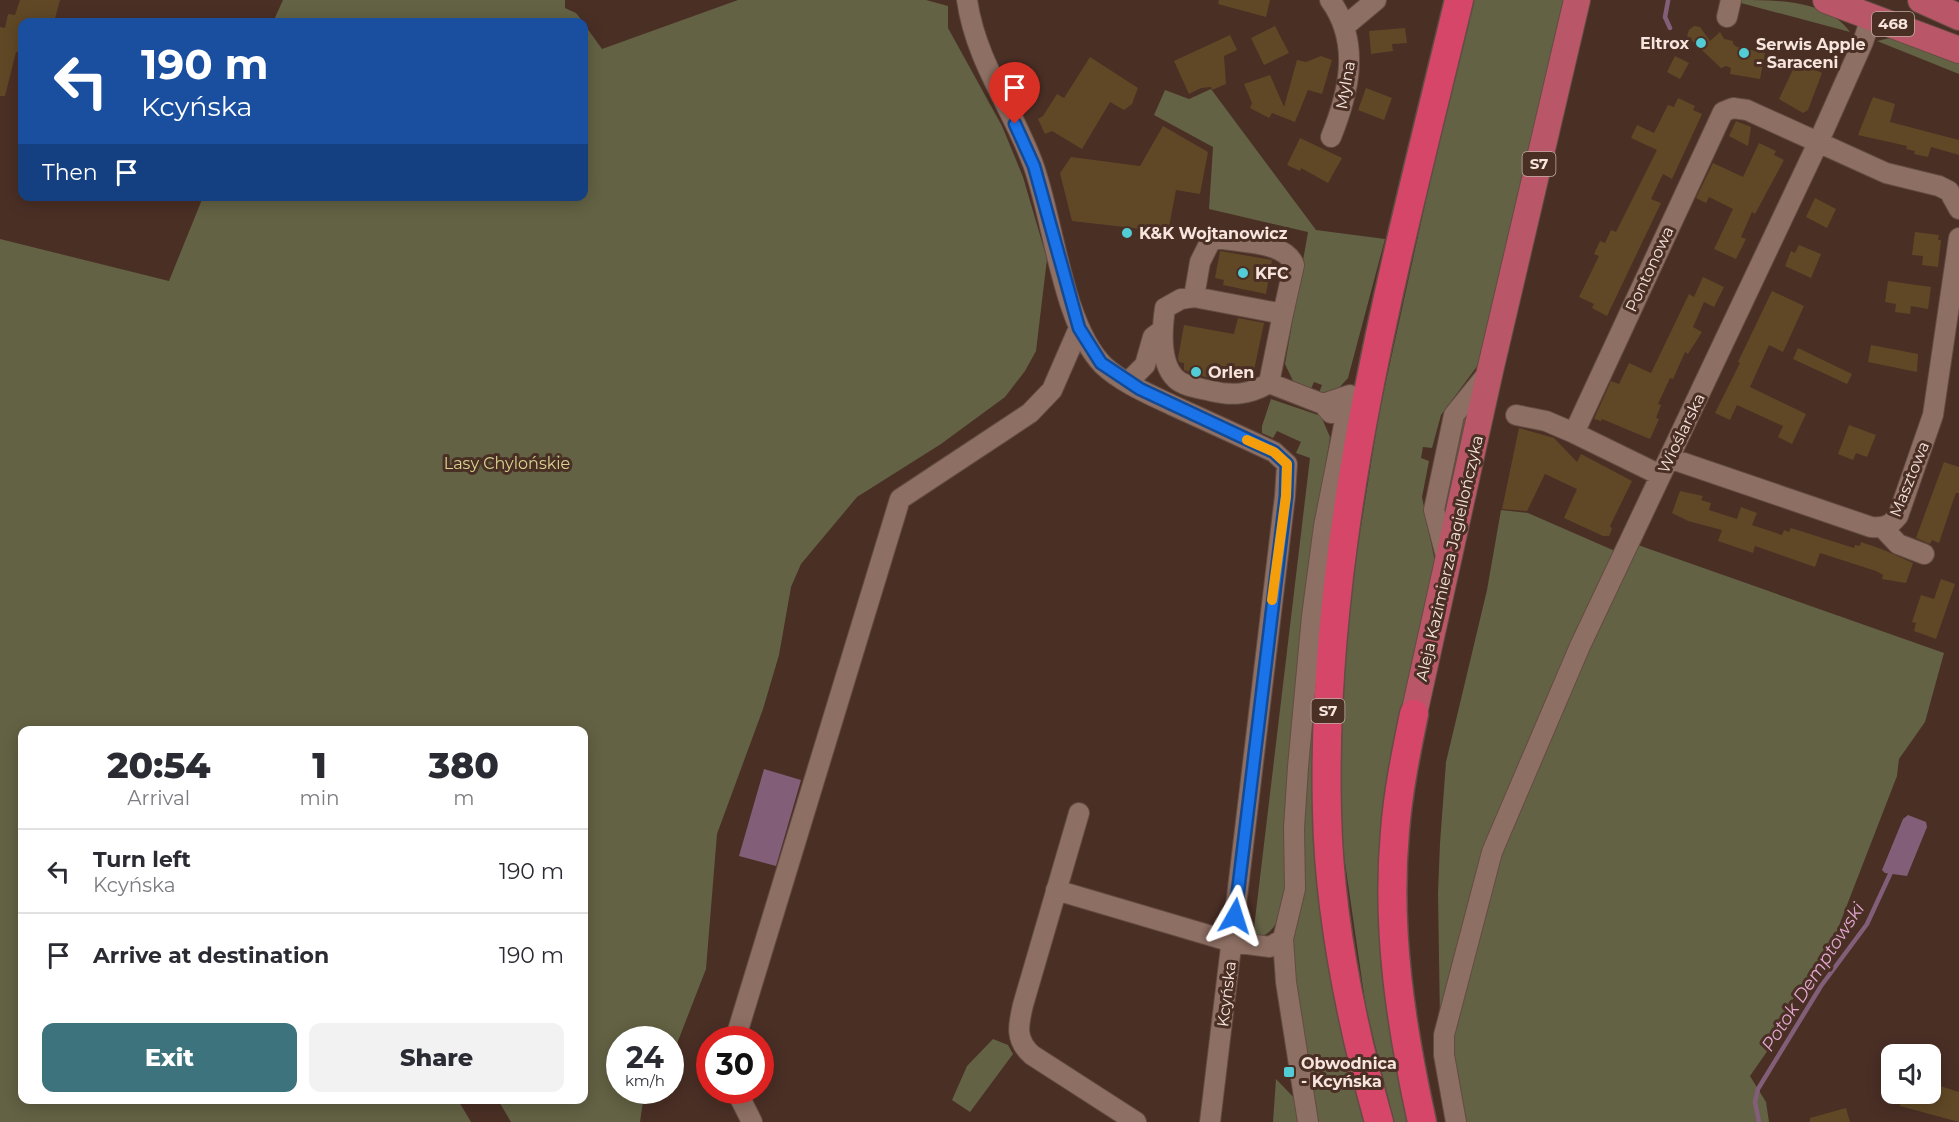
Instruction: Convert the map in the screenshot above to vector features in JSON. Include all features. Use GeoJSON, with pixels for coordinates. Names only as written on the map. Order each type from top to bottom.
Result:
{"type":"FeatureCollection","features":[{"type":"Feature","properties":{"kind":"highway","name":"S7"},"geometry":{"type":"LineString","coordinates":[[1379,1122],[1354,1020],[1342,957],[1329,852],[1328,694],[1343,543],[1360,432],[1387,301],[1459,0]]}},
{"type":"Feature","properties":{"kind":"highway"},"geometry":{"type":"LineString","coordinates":[[1350,395],[1354,372],[1368,332],[1387,301]]}},
{"type":"Feature","properties":{"kind":"highway","name":"Aleja Kazimierza Jagiellończyka"},"geometry":{"type":"LineString","coordinates":[[1414,714],[1398,803],[1392,903],[1401,1014],[1422,1122]]}},
{"type":"Feature","properties":{"kind":"main road","name":"Aleja Kazimierza Jagiellończyka"},"geometry":{"type":"LineString","coordinates":[[1414,714],[1490,371],[1577,0]]}},
{"type":"Feature","properties":{"kind":"main road","name":"468"},"geometry":{"type":"LineString","coordinates":[[1826,0],[1872,15],[1959,50]]}},
{"type":"Feature","properties":{"kind":"main road","name":"468"},"geometry":{"type":"LineString","coordinates":[[1921,0],[1959,17]]}},
{"type":"Feature","properties":{"kind":"street","name":"Kcyńska"},"geometry":{"type":"LineString","coordinates":[[967,0],[977,45],[987,73],[1024,141],[1034,166],[1079,328],[1101,363],[1128,382],[1274,452],[1287,464],[1286,496],[1210,1122]]}},
{"type":"Feature","properties":{"kind":"street","name":"Mylna"},"geometry":{"type":"LineString","coordinates":[[1330,0],[1345,26],[1350,69],[1341,112],[1331,137]]}},
{"type":"Feature","properties":{"kind":"street"},"geometry":{"type":"LineString","coordinates":[[1345,26],[1376,0]]}},
{"type":"Feature","properties":{"kind":"street","name":"Wioślarska"},"geometry":{"type":"LineString","coordinates":[[1456,1122],[1444,1055],[1444,1035],[1492,852],[1580,646],[1818,143],[1863,42],[1872,15]]}},
{"type":"Feature","properties":{"kind":"street","name":"Pontonowa"},"geometry":{"type":"LineString","coordinates":[[1574,433],[1723,112],[1733,108],[1747,110],[1818,143]]}},
{"type":"Feature","properties":{"kind":"street"},"geometry":{"type":"LineString","coordinates":[[1818,143],[1886,173],[1939,186],[1949,191],[1959,209]]}},
{"type":"Feature","properties":{"kind":"street","name":"Masztowa"},"geometry":{"type":"LineString","coordinates":[[1665,466],[1871,527],[1883,528],[1891,524],[1898,516],[1933,415],[1959,238]]}},
{"type":"Feature","properties":{"kind":"street"},"geometry":{"type":"LineString","coordinates":[[1194,297],[1204,252],[1214,239],[1278,250],[1292,258],[1294,265],[1269,383]]}},
{"type":"Feature","properties":{"kind":"street"},"geometry":{"type":"LineString","coordinates":[[1284,314],[1194,297],[1181,299],[1165,308],[1161,331],[1170,371],[1185,385],[1237,396],[1269,383],[1323,404],[1344,425]]}},
{"type":"Feature","properties":{"kind":"street"},"geometry":{"type":"LineString","coordinates":[[739,1026],[900,499],[1030,413],[1052,390],[1079,328]]}},
{"type":"Feature","properties":{"kind":"street"},"geometry":{"type":"LineString","coordinates":[[1128,382],[1145,365],[1153,337],[1161,331]]}},
{"type":"Feature","properties":{"kind":"street"},"geometry":{"type":"LineString","coordinates":[[1308,1122],[1286,982],[1283,939],[1295,889],[1294,828],[1312,616],[1324,526],[1350,395],[1323,404]]}},
{"type":"Feature","properties":{"kind":"street"},"geometry":{"type":"LineString","coordinates":[[1516,415],[1546,421],[1665,466]]}},
{"type":"Feature","properties":{"kind":"street"},"geometry":{"type":"LineString","coordinates":[[1883,528],[1898,544],[1924,554]]}},
{"type":"Feature","properties":{"kind":"street"},"geometry":{"type":"LineString","coordinates":[[1079,813],[1019,1022],[1020,1039],[1032,1055],[1136,1122]]}},
{"type":"Feature","properties":{"kind":"street"},"geometry":{"type":"LineString","coordinates":[[1056,890],[1232,942],[1270,947],[1283,939]]}},
{"type":"Feature","properties":{"kind":"street"},"geometry":{"type":"LineString","coordinates":[[743,1104],[752,1122]]}},
{"type":"Feature","properties":{"kind":"green space"},"geometry":{"type":"Polygon","coordinates":[[[283,0],[565,0],[565,8],[576,13],[580,18],[275,18],[283,0]]]}},
{"type":"Feature","properties":{"kind":"green space","name":"Lasy Chylońskie"},"geometry":{"type":"Polygon","coordinates":[[[738,0],[926,0],[948,6],[948,28],[1002,126],[1023,177],[1047,259],[1036,351],[1025,371],[1005,397],[941,444],[857,497],[801,564],[791,587],[779,655],[763,709],[717,834],[706,969],[684,1026],[606,1026],[606,1104],[643,1104],[640,1122],[511,1122],[500,1104],[588,1104],[588,726],[18,726],[18,1104],[460,1104],[471,1122],[0,1122],[0,239],[169,281],[201,201],[588,201],[588,30],[602,49],[738,0]]]}},
{"type":"Feature","properties":{"kind":"green space"},"geometry":{"type":"Polygon","coordinates":[[[1470,0],[1565,0],[1481,361],[1441,415],[1432,448],[1423,447],[1421,458],[1429,461],[1422,497],[1436,567],[1385,800],[1378,882],[1385,999],[1408,1122],[1394,1122],[1366,1008],[1342,842],[1340,730],[1345,651],[1354,570],[1379,413],[1470,0]]]}},
{"type":"Feature","properties":{"kind":"green space"},"geometry":{"type":"Polygon","coordinates":[[[1742,0],[1770,0],[1815,8],[1840,21],[1850,32],[1741,3],[1742,0]]]}},
{"type":"Feature","properties":{"kind":"green space"},"geometry":{"type":"Polygon","coordinates":[[[1894,37],[1959,61],[1959,74],[1877,41],[1894,37]]]}},
{"type":"Feature","properties":{"kind":"green space"},"geometry":{"type":"Polygon","coordinates":[[[1211,89],[1316,230],[1385,239],[1348,378],[1337,390],[1319,393],[1322,385],[1314,382],[1310,391],[1294,383],[1285,364],[1308,232],[1209,209],[1213,147],[1154,115],[1165,90],[1189,99],[1211,89]]]}},
{"type":"Feature","properties":{"kind":"green space"},"geometry":{"type":"Polygon","coordinates":[[[1271,399],[1321,416],[1330,437],[1310,570],[1287,891],[1279,917],[1271,930],[1257,938],[1247,939],[1241,927],[1254,928],[1310,458],[1296,453],[1301,442],[1277,431],[1273,438],[1262,433],[1271,399]]]}},
{"type":"Feature","properties":{"kind":"green space"},"geometry":{"type":"Polygon","coordinates":[[[1472,402],[1445,530],[1440,515],[1458,421],[1472,402]]]}},
{"type":"Feature","properties":{"kind":"green space"},"geometry":{"type":"Polygon","coordinates":[[[1501,510],[1528,513],[1615,551],[1621,539],[1944,653],[1925,722],[1899,759],[1897,776],[1835,936],[1785,1011],[1791,1017],[1750,1076],[1766,1102],[1769,1122],[1459,1122],[1440,1020],[1438,893],[1440,843],[1446,762],[1487,590],[1501,510]]]}},
{"type":"Feature","properties":{"kind":"green space"},"geometry":{"type":"Polygon","coordinates":[[[1330,538],[1322,902],[1366,1122],[1317,1122],[1291,964],[1301,824],[1330,538]]]}},
{"type":"Feature","properties":{"kind":"green space"},"geometry":{"type":"Polygon","coordinates":[[[993,1039],[1008,1045],[1013,1054],[970,1112],[952,1100],[967,1066],[993,1039]]]}},
{"type":"Feature","properties":{"kind":"green space"},"geometry":{"type":"Polygon","coordinates":[[[1276,1079],[1301,1105],[1302,1122],[1273,1122],[1276,1079]]]}},
{"type":"Feature","properties":{"kind":"shaded area"},"geometry":{"type":"Polygon","coordinates":[[[764,769],[801,780],[776,866],[739,856],[764,769]]]}},
{"type":"Feature","properties":{"kind":"shaded area"},"geometry":{"type":"Polygon","coordinates":[[[1908,815],[1926,822],[1927,827],[1907,876],[1885,873],[1882,870],[1903,819],[1908,815]]]}},
{"type":"Feature","properties":{"kind":"building"},"geometry":{"type":"Polygon","coordinates":[[[20,0],[60,0],[55,18],[18,18],[18,52],[16,52],[5,96],[0,96],[0,27],[5,28],[8,14],[15,15],[20,0]]]}},
{"type":"Feature","properties":{"kind":"building"},"geometry":{"type":"Polygon","coordinates":[[[1219,0],[1270,0],[1266,17],[1218,4],[1219,0]]]}},
{"type":"Feature","properties":{"kind":"building"},"geometry":{"type":"Polygon","coordinates":[[[1275,26],[1289,53],[1264,65],[1251,38],[1275,26]]]}},
{"type":"Feature","properties":{"kind":"building"},"geometry":{"type":"Polygon","coordinates":[[[1694,26],[1700,27],[1710,41],[1720,32],[1724,39],[1733,41],[1737,47],[1765,53],[1760,79],[1730,74],[1731,68],[1726,66],[1721,68],[1687,36],[1689,30],[1694,26]]]}},
{"type":"Feature","properties":{"kind":"building"},"geometry":{"type":"Polygon","coordinates":[[[1405,28],[1407,43],[1392,44],[1393,51],[1371,54],[1369,31],[1405,28]]]}},
{"type":"Feature","properties":{"kind":"building"},"geometry":{"type":"Polygon","coordinates":[[[1230,35],[1237,50],[1224,56],[1226,84],[1212,90],[1211,87],[1201,88],[1189,94],[1174,61],[1230,35]]]}},
{"type":"Feature","properties":{"kind":"building"},"geometry":{"type":"Polygon","coordinates":[[[1321,56],[1332,60],[1322,94],[1308,90],[1295,122],[1272,113],[1269,118],[1250,108],[1252,103],[1244,84],[1270,75],[1284,107],[1297,60],[1306,62],[1321,56]]]}},
{"type":"Feature","properties":{"kind":"building"},"geometry":{"type":"Polygon","coordinates":[[[1675,56],[1689,63],[1680,79],[1667,72],[1675,56]]]}},
{"type":"Feature","properties":{"kind":"building"},"geometry":{"type":"Polygon","coordinates":[[[1090,57],[1138,88],[1132,104],[1124,110],[1110,102],[1082,149],[1052,131],[1045,134],[1038,119],[1043,116],[1057,94],[1064,98],[1090,57]]]}},
{"type":"Feature","properties":{"kind":"building"},"geometry":{"type":"Polygon","coordinates":[[[1797,61],[1822,73],[1808,110],[1803,113],[1779,99],[1797,61]]]}},
{"type":"Feature","properties":{"kind":"building"},"geometry":{"type":"Polygon","coordinates":[[[1366,88],[1392,98],[1384,120],[1358,110],[1366,88]]]}},
{"type":"Feature","properties":{"kind":"building"},"geometry":{"type":"Polygon","coordinates":[[[1873,97],[1895,104],[1890,122],[1959,140],[1959,155],[1931,147],[1928,157],[1914,154],[1915,151],[1906,149],[1907,146],[1858,135],[1873,97]]]}},
{"type":"Feature","properties":{"kind":"building"},"geometry":{"type":"Polygon","coordinates":[[[1678,98],[1695,106],[1693,110],[1702,114],[1672,179],[1663,174],[1651,199],[1661,203],[1607,316],[1592,308],[1594,304],[1579,297],[1599,256],[1594,254],[1600,241],[1605,243],[1611,230],[1616,232],[1657,150],[1631,138],[1637,125],[1654,133],[1668,105],[1674,107],[1678,98]]]}},
{"type":"Feature","properties":{"kind":"building"},"geometry":{"type":"Polygon","coordinates":[[[1736,121],[1751,127],[1748,146],[1729,136],[1736,121]]]}},
{"type":"Feature","properties":{"kind":"building"},"geometry":{"type":"Polygon","coordinates":[[[1163,126],[1208,152],[1200,194],[1176,190],[1168,232],[1072,221],[1060,173],[1071,157],[1140,166],[1163,126]]]}},
{"type":"Feature","properties":{"kind":"building"},"geometry":{"type":"Polygon","coordinates":[[[1300,138],[1342,158],[1328,183],[1301,168],[1300,171],[1287,165],[1300,138]]]}},
{"type":"Feature","properties":{"kind":"building"},"geometry":{"type":"Polygon","coordinates":[[[1759,143],[1776,151],[1774,155],[1784,160],[1755,214],[1752,212],[1741,237],[1746,239],[1736,259],[1714,249],[1733,209],[1709,197],[1706,203],[1696,198],[1713,163],[1743,177],[1759,143]]]}},
{"type":"Feature","properties":{"kind":"building"},"geometry":{"type":"Polygon","coordinates":[[[1815,198],[1836,209],[1827,228],[1806,217],[1815,198]]]}},
{"type":"Feature","properties":{"kind":"building"},"geometry":{"type":"Polygon","coordinates":[[[1915,232],[1939,235],[1938,240],[1941,240],[1938,267],[1922,265],[1923,256],[1912,255],[1915,232]]]}},
{"type":"Feature","properties":{"kind":"building"},"geometry":{"type":"Polygon","coordinates":[[[1799,245],[1821,254],[1811,278],[1785,266],[1791,251],[1795,253],[1799,245]]]}},
{"type":"Feature","properties":{"kind":"building","name":"KFC"},"geometry":{"type":"Polygon","coordinates":[[[1220,251],[1272,260],[1266,294],[1223,285],[1224,280],[1215,278],[1220,251]]]}},
{"type":"Feature","properties":{"kind":"building"},"geometry":{"type":"Polygon","coordinates":[[[1703,277],[1724,287],[1714,307],[1704,302],[1693,327],[1702,332],[1688,354],[1685,352],[1673,379],[1670,378],[1658,404],[1661,405],[1656,418],[1659,419],[1650,439],[1602,419],[1601,421],[1594,419],[1611,381],[1619,384],[1629,363],[1651,373],[1689,294],[1694,297],[1703,277]]]}},
{"type":"Feature","properties":{"kind":"building"},"geometry":{"type":"Polygon","coordinates":[[[1888,281],[1931,287],[1928,309],[1911,306],[1910,314],[1895,312],[1896,304],[1885,302],[1888,281]]]}},
{"type":"Feature","properties":{"kind":"building"},"geometry":{"type":"Polygon","coordinates":[[[1772,291],[1804,306],[1783,352],[1769,345],[1750,387],[1806,414],[1792,444],[1778,437],[1783,426],[1737,405],[1730,420],[1715,413],[1772,291]]]}},
{"type":"Feature","properties":{"kind":"building"},"geometry":{"type":"Polygon","coordinates":[[[1238,318],[1264,323],[1253,375],[1211,367],[1209,378],[1184,370],[1184,363],[1179,362],[1178,358],[1184,325],[1234,334],[1238,318]]]}},
{"type":"Feature","properties":{"kind":"building"},"geometry":{"type":"Polygon","coordinates":[[[1871,345],[1918,354],[1917,372],[1868,362],[1871,345]]]}},
{"type":"Feature","properties":{"kind":"building"},"geometry":{"type":"Polygon","coordinates":[[[1798,348],[1852,374],[1847,384],[1793,359],[1798,348]]]}},
{"type":"Feature","properties":{"kind":"building"},"geometry":{"type":"Polygon","coordinates":[[[1849,425],[1876,435],[1867,457],[1856,453],[1853,460],[1838,454],[1849,425]]]}},
{"type":"Feature","properties":{"kind":"building"},"geometry":{"type":"Polygon","coordinates":[[[1519,428],[1554,438],[1577,462],[1581,454],[1632,481],[1610,526],[1612,529],[1609,536],[1603,536],[1564,518],[1577,489],[1545,474],[1527,511],[1502,509],[1519,428]]]}},
{"type":"Feature","properties":{"kind":"building"},"geometry":{"type":"Polygon","coordinates":[[[1944,462],[1959,467],[1959,493],[1956,493],[1939,543],[1932,540],[1930,544],[1916,538],[1944,462]]]}},
{"type":"Feature","properties":{"kind":"building"},"geometry":{"type":"Polygon","coordinates":[[[1680,491],[1703,496],[1701,500],[1711,503],[1709,510],[1737,519],[1741,507],[1757,513],[1752,525],[1782,535],[1784,530],[1789,532],[1791,528],[1854,548],[1855,545],[1860,546],[1861,542],[1884,550],[1913,563],[1906,583],[1882,579],[1883,575],[1876,571],[1820,553],[1815,567],[1755,546],[1753,553],[1718,541],[1722,530],[1688,521],[1672,513],[1680,491]]]}},
{"type":"Feature","properties":{"kind":"building"},"geometry":{"type":"Polygon","coordinates":[[[1941,579],[1955,584],[1936,639],[1914,631],[1916,623],[1912,622],[1921,595],[1934,599],[1941,579]]]}},
{"type":"Feature","properties":{"kind":"building"},"geometry":{"type":"Polygon","coordinates":[[[1941,1086],[1959,1092],[1959,1122],[1900,1106],[1900,1104],[1941,1104],[1941,1086]]]}},
{"type":"Feature","properties":{"kind":"building"},"geometry":{"type":"Polygon","coordinates":[[[1846,1108],[1850,1122],[1810,1122],[1810,1118],[1846,1108]]]}},
{"type":"Feature","properties":{"kind":"waterway","name":"Potok Demptowski"},"geometry":{"type":"LineString","coordinates":[[1668,1],[1665,17],[1670,28]]}},
{"type":"Feature","properties":{"kind":"waterway","name":"Potok Demptowski"},"geometry":{"type":"LineString","coordinates":[[1759,1122],[1755,1102],[1758,1089],[1821,986],[1867,924],[1892,870]]}},
{"type":"Feature","properties":{"kind":"slow traffic"},"geometry":{"type":"LineString","coordinates":[[1247,440],[1274,452],[1287,464],[1286,496],[1272,600]]}},
{"type":"Feature","properties":{"kind":"place","name":"Eltrox"},"geometry":{"type":"Point","coordinates":[1701,43]}},
{"type":"Feature","properties":{"kind":"place","name":"Serwis Apple - Saraceni"},"geometry":{"type":"Point","coordinates":[1744,53]}},
{"type":"Feature","properties":{"kind":"place","name":"K&K Wojtanowicz"},"geometry":{"type":"Point","coordinates":[1127,233]}},
{"type":"Feature","properties":{"kind":"place","name":"KFC"},"geometry":{"type":"Point","coordinates":[1243,273]}},
{"type":"Feature","properties":{"kind":"place","name":"Orlen"},"geometry":{"type":"Point","coordinates":[1196,372]}},
{"type":"Feature","properties":{"kind":"place","name":"Obwodnica - Kcyńska"},"geometry":{"type":"Point","coordinates":[1289,1072]}},
{"type":"Feature","properties":{"kind":"route"},"geometry":{"type":"LineString","coordinates":[[1015,124],[1034,166],[1079,328],[1101,363],[1140,389],[1274,452],[1287,464],[1286,496],[1235,916]]}}]}
